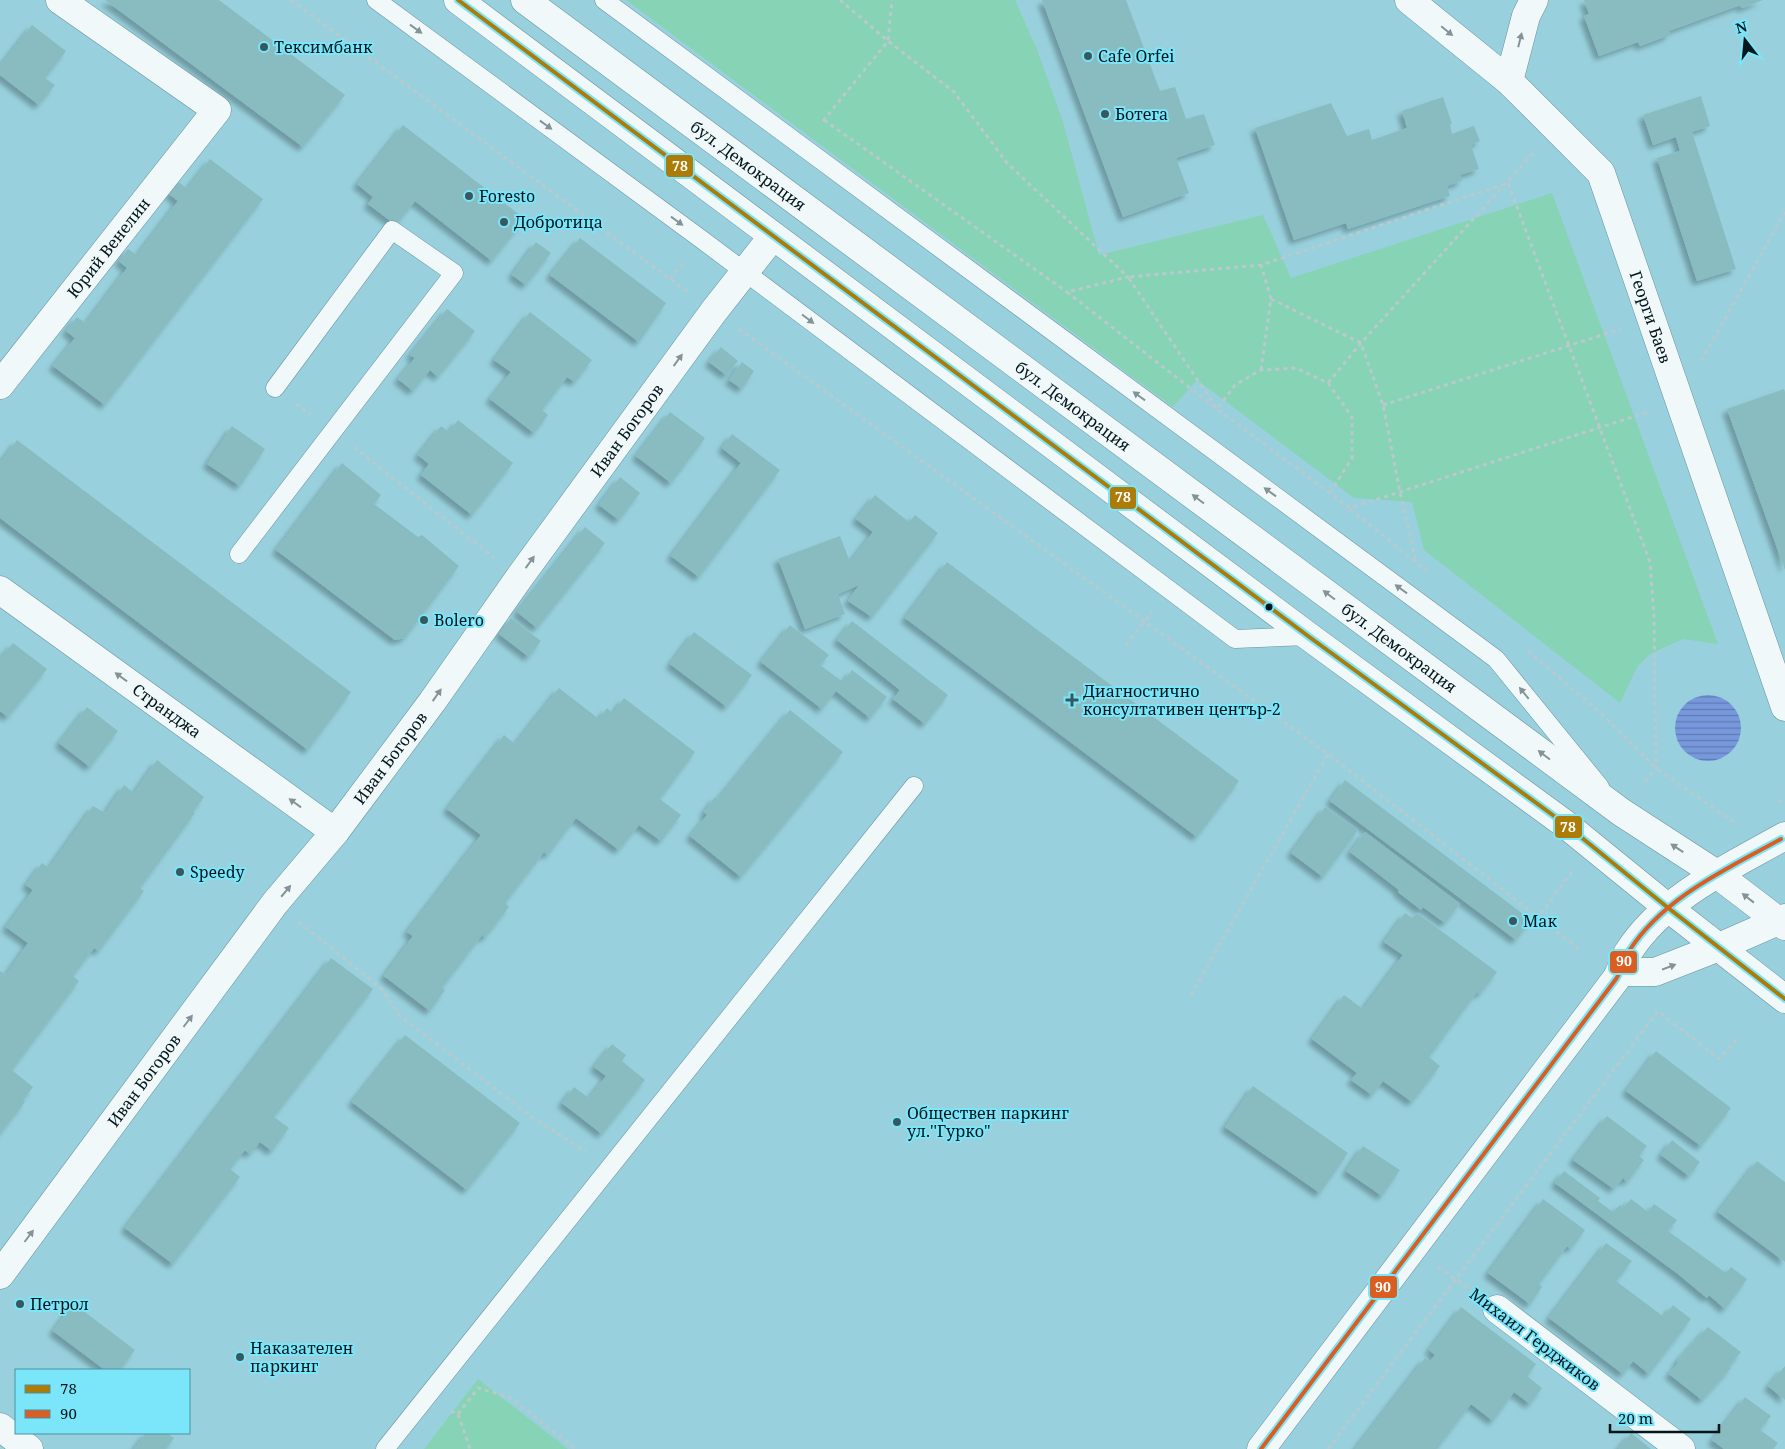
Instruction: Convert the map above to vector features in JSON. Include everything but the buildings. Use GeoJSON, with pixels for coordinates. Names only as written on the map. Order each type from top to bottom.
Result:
{"type":"FeatureCollection","features":[{"type":"Feature","properties":{"kind":"street","name":"Юрий Венелин"},"geometry":{"type":"LineString","coordinates":[[0,385],[217,110],[60,0]]}},
{"type":"Feature","properties":{"kind":"street"},"geometry":{"type":"LineString","coordinates":[[458,0],[1308,636],[1565,824],[1785,999]]}},
{"type":"Feature","properties":{"kind":"street","name":"бул. Демокрация"},"geometry":{"type":"LineString","coordinates":[[525,0],[1621,812],[1718,874],[1783,922]]}},
{"type":"Feature","properties":{"kind":"street","name":"Георги Баев"},"geometry":{"type":"LineString","coordinates":[[1409,0],[1509,81],[1601,173],[1678,402],[1785,707]]}},
{"type":"Feature","properties":{"kind":"street"},"geometry":{"type":"LineString","coordinates":[[1509,81],[1526,16],[1534,0]]}},
{"type":"Feature","properties":{"kind":"street","name":"Иван Богоров"},"geometry":{"type":"LineString","coordinates":[[0,1275],[275,903],[335,832],[432,702],[519,578],[714,311],[773,236]]}},
{"type":"Feature","properties":{"kind":"street","name":"Странджа"},"geometry":{"type":"LineString","coordinates":[[2,594],[335,832]]}},
{"type":"Feature","properties":{"kind":"street"},"geometry":{"type":"LineString","coordinates":[[1261,1449],[1621,972],[1628,952],[1667,907],[1718,874],[1785,836]]}},
{"type":"Feature","properties":{"kind":"street"},"geometry":{"type":"LineString","coordinates":[[1621,972],[1655,972],[1783,922]]}},
{"type":"Feature","properties":{"kind":"street","name":"Михаил Герджиков"},"geometry":{"type":"LineString","coordinates":[[1497,1309],[1681,1449]]}},
{"type":"Feature","properties":{"kind":"street"},"geometry":{"type":"LineString","coordinates":[[0,1427],[29,1449]]}},
{"type":"Feature","properties":{"kind":"lane"},"geometry":{"type":"LineString","coordinates":[[376,0],[745,272],[1235,639],[1308,636]]}},
{"type":"Feature","properties":{"kind":"lane","name":"бул. Демокрация"},"geometry":{"type":"LineString","coordinates":[[604,0],[1496,659],[1621,812]]}},
{"type":"Feature","properties":{"kind":"lane"},"geometry":{"type":"LineString","coordinates":[[239,554],[454,273],[392,230],[276,388]]}},
{"type":"Feature","properties":{"kind":"lane"},"geometry":{"type":"LineString","coordinates":[[385,1449],[608,1166],[914,786]]}},
{"type":"Feature","properties":{"kind":"path"},"geometry":{"type":"LineString","coordinates":[[291,0],[714,311],[1328,754],[1580,950]]}},
{"type":"Feature","properties":{"kind":"path"},"geometry":{"type":"LineString","coordinates":[[840,0],[888,41],[954,92],[1007,163],[1128,277],[1218,409]]}},
{"type":"Feature","properties":{"kind":"path"},"geometry":{"type":"LineString","coordinates":[[803,147],[888,41],[892,0]]}},
{"type":"Feature","properties":{"kind":"path"},"geometry":{"type":"LineString","coordinates":[[824,120],[1067,292],[1350,508],[1678,402],[1785,212]]}},
{"type":"Feature","properties":{"kind":"path"},"geometry":{"type":"LineString","coordinates":[[1328,383],[1361,343],[1556,128]]}},
{"type":"Feature","properties":{"kind":"path"},"geometry":{"type":"LineString","coordinates":[[1067,292],[1128,277],[1261,265],[1508,183]]}},
{"type":"Feature","properties":{"kind":"path"},"geometry":{"type":"LineString","coordinates":[[1508,183],[1650,562],[1656,768],[1639,790]]}},
{"type":"Feature","properties":{"kind":"path"},"geometry":{"type":"LineString","coordinates":[[670,279],[688,256]]}},
{"type":"Feature","properties":{"kind":"path"},"geometry":{"type":"LineString","coordinates":[[1261,265],[1271,299],[1261,370]]}},
{"type":"Feature","properties":{"kind":"path"},"geometry":{"type":"LineString","coordinates":[[1271,299],[1361,343],[1384,405],[1400,492],[1416,562]]}},
{"type":"Feature","properties":{"kind":"path"},"geometry":{"type":"LineString","coordinates":[[1384,405],[1650,320]]}},
{"type":"Feature","properties":{"kind":"path"},"geometry":{"type":"LineString","coordinates":[[1218,409],[1235,385],[1261,370],[1296,368],[1328,383],[1352,417],[1352,458],[1330,493]]}},
{"type":"Feature","properties":{"kind":"path"},"geometry":{"type":"LineString","coordinates":[[276,388],[519,578]]}},
{"type":"Feature","properties":{"kind":"path"},"geometry":{"type":"LineString","coordinates":[[1191,995],[1328,754]]}},
{"type":"Feature","properties":{"kind":"path"},"geometry":{"type":"LineString","coordinates":[[1656,768],[1740,826]]}},
{"type":"Feature","properties":{"kind":"path"},"geometry":{"type":"LineString","coordinates":[[1770,807],[1785,798]]}},
{"type":"Feature","properties":{"kind":"path"},"geometry":{"type":"LineString","coordinates":[[1538,917],[1566,880]]}},
{"type":"Feature","properties":{"kind":"path"},"geometry":{"type":"LineString","coordinates":[[275,903],[381,988],[400,1016],[532,1117],[608,1166]]}},
{"type":"Feature","properties":{"kind":"path"},"geometry":{"type":"LineString","coordinates":[[1328,1449],[1454,1279],[1658,1011],[1719,1059],[1740,1036]]}},
{"type":"Feature","properties":{"kind":"path","name":"Михаил Герджиков"},"geometry":{"type":"LineString","coordinates":[[1412,1248],[1497,1309]]}},
{"type":"Feature","properties":{"kind":"path"},"geometry":{"type":"LineString","coordinates":[[470,1449],[458,1414],[478,1388],[509,1397],[576,1449]]}},
{"type":"Feature","properties":{"kind":"green space"},"geometry":{"type":"Polygon","coordinates":[[[626,0],[1015,0],[1038,52],[1063,122],[1099,255],[1263,215],[1291,278],[1552,193],[1718,644],[1683,639],[1650,654],[1637,667],[1620,703],[1424,550],[1412,502],[1354,498],[1197,380],[1173,407],[626,0]]]}},
{"type":"Feature","properties":{"kind":"green space"},"geometry":{"type":"Polygon","coordinates":[[[478,1379],[568,1449],[424,1449],[478,1379]]]}},
{"type":"Feature","properties":{"kind":"water"},"geometry":{"type":"Polygon","coordinates":[[[1708,695],[1720,698],[1731,705],[1738,716],[1741,728],[1738,740],[1731,751],[1720,758],[1708,761],[1696,758],[1685,751],[1678,740],[1675,728],[1678,716],[1685,705],[1696,698],[1708,695]]]}},
{"type":"Feature","properties":{"kind":"transit line","name":"78"},"geometry":{"type":"LineString","coordinates":[[458,0],[1308,636],[1565,824],[1785,999]]}},
{"type":"Feature","properties":{"kind":"transit line","name":"90"},"geometry":{"type":"LineString","coordinates":[[1261,1449],[1616,979],[1627,954],[1643,932],[1660,915],[1698,886],[1781,839]]}},
{"type":"Feature","properties":{"kind":"place","name":"Тексимбанк"},"geometry":{"type":"Point","coordinates":[264,47]}},
{"type":"Feature","properties":{"kind":"place","name":"Cafe Orfei"},"geometry":{"type":"Point","coordinates":[1088,56]}},
{"type":"Feature","properties":{"kind":"place","name":"Ботега"},"geometry":{"type":"Point","coordinates":[1105,114]}},
{"type":"Feature","properties":{"kind":"place","name":"Foresto"},"geometry":{"type":"Point","coordinates":[469,196]}},
{"type":"Feature","properties":{"kind":"place","name":"Добротица"},"geometry":{"type":"Point","coordinates":[504,222]}},
{"type":"Feature","properties":{"kind":"place","name":"Bolero"},"geometry":{"type":"Point","coordinates":[424,620]}},
{"type":"Feature","properties":{"kind":"place","name":"Диагностично консултативен център-2"},"geometry":{"type":"Point","coordinates":[1072,700]}},
{"type":"Feature","properties":{"kind":"place","name":"Speedy"},"geometry":{"type":"Point","coordinates":[180,872]}},
{"type":"Feature","properties":{"kind":"place","name":"Мак"},"geometry":{"type":"Point","coordinates":[1513,921]}},
{"type":"Feature","properties":{"kind":"place","name":"Oбществен паркинг ул.''Гурко\""},"geometry":{"type":"Point","coordinates":[897,1122]}},
{"type":"Feature","properties":{"kind":"place","name":"Петрол"},"geometry":{"type":"Point","coordinates":[20,1304]}},
{"type":"Feature","properties":{"kind":"place","name":"Наказателен паркинг"},"geometry":{"type":"Point","coordinates":[240,1357]}}]}
